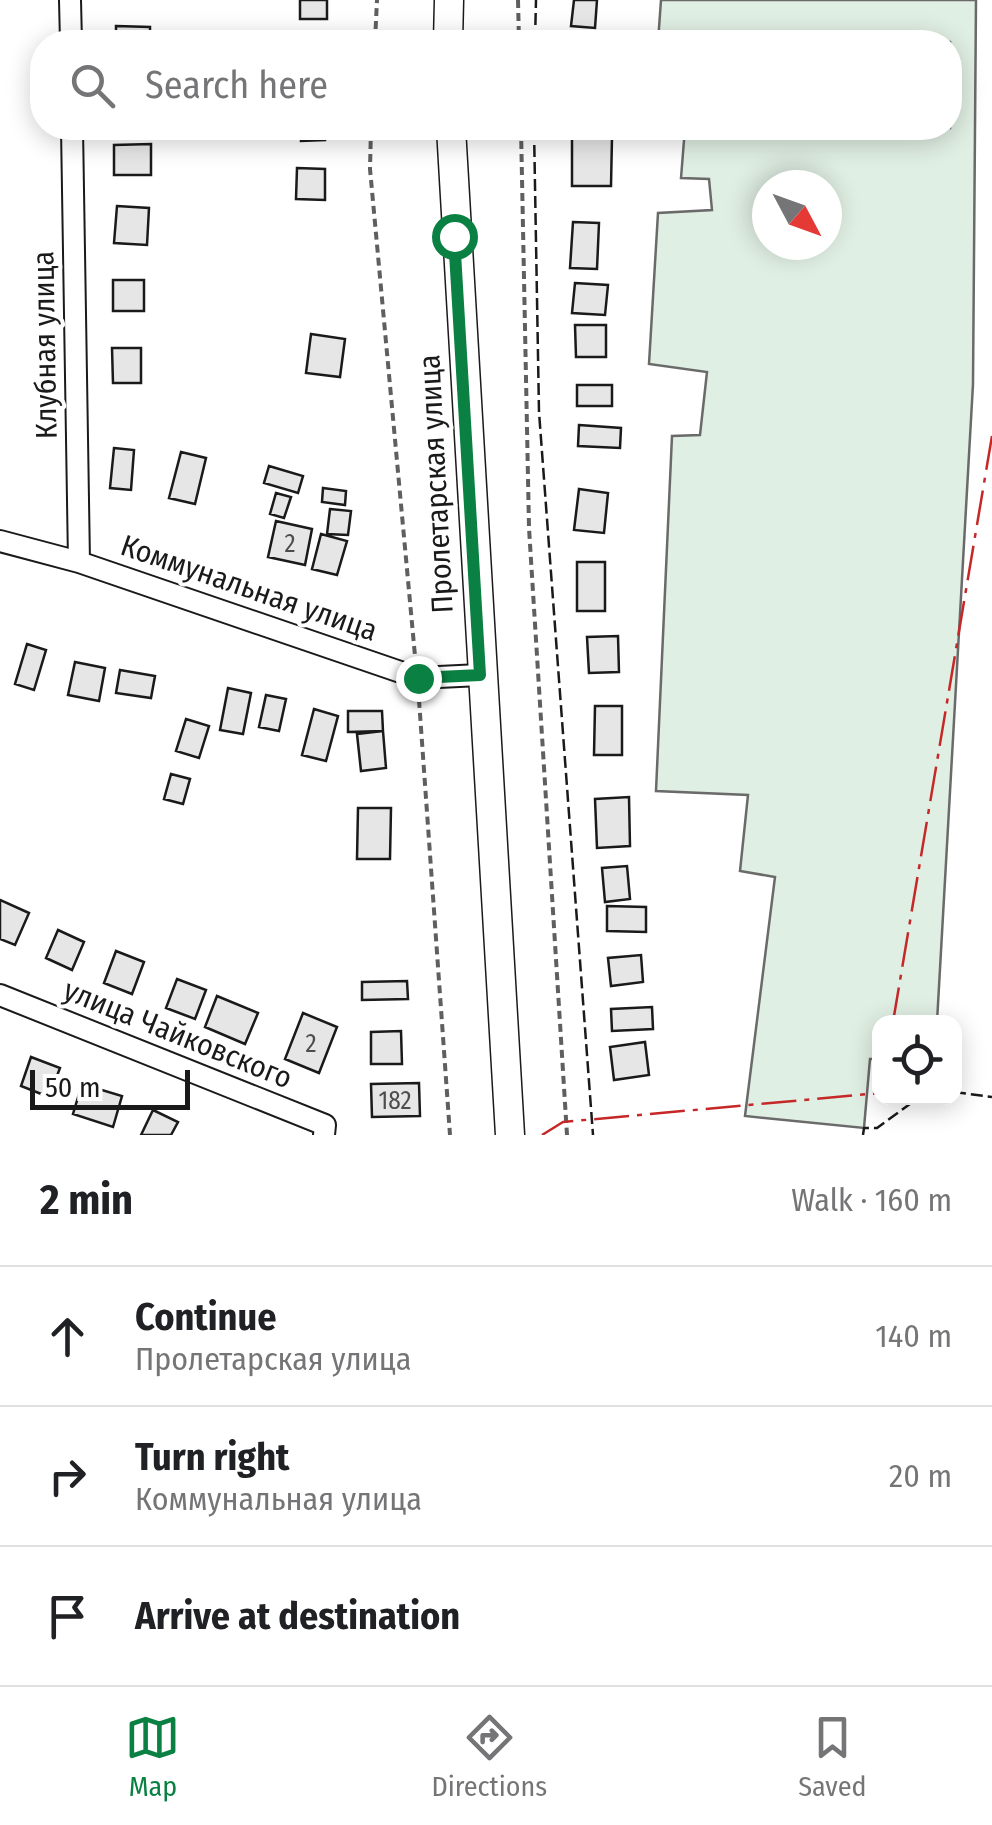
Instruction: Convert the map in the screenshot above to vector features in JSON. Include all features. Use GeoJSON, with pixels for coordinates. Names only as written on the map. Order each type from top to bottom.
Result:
{"type":"FeatureCollection","features":[{"type":"Feature","properties":{"kind":"main road"},"geometry":{"type":"LineString","coordinates":[[448,30],[449,0]]}},
{"type":"Feature","properties":{"kind":"main road","name":"Пролетарская улица"},"geometry":{"type":"LineString","coordinates":[[451,140],[510,1135]]}},
{"type":"Feature","properties":{"kind":"street"},"geometry":{"type":"LineString","coordinates":[[70,0],[71,30]]}},
{"type":"Feature","properties":{"kind":"street","name":"Клубная улица"},"geometry":{"type":"LineString","coordinates":[[72,140],[78,562]]}},
{"type":"Feature","properties":{"kind":"street","name":"Коммунальная улица"},"geometry":{"type":"LineString","coordinates":[[0,541],[78,562],[418,678],[480,675]]}},
{"type":"Feature","properties":{"kind":"street","name":"улица Чайковского"},"geometry":{"type":"LineString","coordinates":[[0,995],[325,1125],[324,1135]]}},
{"type":"Feature","properties":{"kind":"path"},"geometry":{"type":"LineString","coordinates":[[375,30],[376,0]]}},
{"type":"Feature","properties":{"kind":"path"},"geometry":{"type":"LineString","coordinates":[[518,0],[519,30]]}},
{"type":"Feature","properties":{"kind":"path"},"geometry":{"type":"LineString","coordinates":[[371,140],[370,169],[418,678],[450,1135]]}},
{"type":"Feature","properties":{"kind":"path"},"geometry":{"type":"LineString","coordinates":[[521,140],[529,528],[567,1135]]}},
{"type":"Feature","properties":{"kind":"green space"},"geometry":{"type":"Polygon","coordinates":[[[661,0],[976,0],[973,384],[937,1015],[872,1015],[872,1059],[864,1128],[745,1116],[775,877],[740,871],[748,795],[656,791],[672,436],[700,435],[707,372],[649,364],[658,213],[712,210],[709,179],[681,178],[684,140],[962,140],[962,30],[659,30],[661,0]]]}},
{"type":"Feature","properties":{"kind":"building"},"geometry":{"type":"Polygon","coordinates":[[[300,0],[327,0],[327,19],[300,19],[300,0]]]}},
{"type":"Feature","properties":{"kind":"building"},"geometry":{"type":"Polygon","coordinates":[[[574,0],[597,0],[595,28],[571,26],[574,0]]]}},
{"type":"Feature","properties":{"kind":"building"},"geometry":{"type":"Polygon","coordinates":[[[116,26],[150,27],[150,30],[116,30],[116,26]]]}},
{"type":"Feature","properties":{"kind":"building"},"geometry":{"type":"Polygon","coordinates":[[[572,140],[612,140],[611,186],[572,186],[572,140]]]}},
{"type":"Feature","properties":{"kind":"building"},"geometry":{"type":"Polygon","coordinates":[[[151,144],[151,175],[114,175],[114,145],[151,144]]]}},
{"type":"Feature","properties":{"kind":"building"},"geometry":{"type":"Polygon","coordinates":[[[297,168],[325,169],[325,200],[296,199],[297,168]]]}},
{"type":"Feature","properties":{"kind":"building"},"geometry":{"type":"Polygon","coordinates":[[[117,206],[149,208],[147,245],[114,243],[117,206]]]}},
{"type":"Feature","properties":{"kind":"building"},"geometry":{"type":"Polygon","coordinates":[[[573,222],[599,223],[597,269],[570,268],[573,222]]]}},
{"type":"Feature","properties":{"kind":"building"},"geometry":{"type":"Polygon","coordinates":[[[113,280],[144,280],[144,311],[113,311],[113,280]]]}},
{"type":"Feature","properties":{"kind":"building"},"geometry":{"type":"Polygon","coordinates":[[[575,283],[608,285],[605,315],[572,313],[575,283]]]}},
{"type":"Feature","properties":{"kind":"building"},"geometry":{"type":"Polygon","coordinates":[[[575,325],[606,325],[606,357],[576,357],[575,325]]]}},
{"type":"Feature","properties":{"kind":"building"},"geometry":{"type":"Polygon","coordinates":[[[311,334],[345,339],[340,377],[306,373],[311,334]]]}},
{"type":"Feature","properties":{"kind":"building"},"geometry":{"type":"Polygon","coordinates":[[[112,348],[141,348],[141,383],[113,383],[112,348]]]}},
{"type":"Feature","properties":{"kind":"building"},"geometry":{"type":"Polygon","coordinates":[[[577,385],[612,385],[612,406],[577,406],[577,385]]]}},
{"type":"Feature","properties":{"kind":"building"},"geometry":{"type":"Polygon","coordinates":[[[579,425],[621,428],[620,448],[578,446],[579,425]]]}},
{"type":"Feature","properties":{"kind":"building"},"geometry":{"type":"Polygon","coordinates":[[[114,448],[134,450],[131,490],[110,488],[114,448]]]}},
{"type":"Feature","properties":{"kind":"building"},"geometry":{"type":"Polygon","coordinates":[[[181,452],[206,458],[195,504],[169,498],[181,452]]]}},
{"type":"Feature","properties":{"kind":"building"},"geometry":{"type":"Polygon","coordinates":[[[269,466],[303,476],[298,493],[264,483],[269,466]]]}},
{"type":"Feature","properties":{"kind":"building"},"geometry":{"type":"Polygon","coordinates":[[[323,488],[346,491],[345,505],[322,502],[323,488]]]}},
{"type":"Feature","properties":{"kind":"building"},"geometry":{"type":"Polygon","coordinates":[[[579,489],[608,493],[604,533],[574,530],[579,489]]]}},
{"type":"Feature","properties":{"kind":"building"},"geometry":{"type":"Polygon","coordinates":[[[276,493],[291,497],[284,518],[270,514],[276,493]]]}},
{"type":"Feature","properties":{"kind":"building"},"geometry":{"type":"Polygon","coordinates":[[[330,509],[351,511],[348,535],[327,534],[330,509]]]}},
{"type":"Feature","properties":{"kind":"building"},"geometry":{"type":"Polygon","coordinates":[[[276,521],[312,529],[305,565],[268,557],[276,521]]]}},
{"type":"Feature","properties":{"kind":"building"},"geometry":{"type":"Polygon","coordinates":[[[321,534],[347,541],[337,575],[312,569],[321,534]]]}},
{"type":"Feature","properties":{"kind":"building"},"geometry":{"type":"Polygon","coordinates":[[[577,562],[605,562],[605,611],[577,611],[577,562]]]}},
{"type":"Feature","properties":{"kind":"building"},"geometry":{"type":"Polygon","coordinates":[[[618,636],[619,672],[589,673],[587,637],[618,636]]]}},
{"type":"Feature","properties":{"kind":"building"},"geometry":{"type":"Polygon","coordinates":[[[27,644],[46,650],[34,690],[15,684],[27,644]]]}},
{"type":"Feature","properties":{"kind":"building"},"geometry":{"type":"Polygon","coordinates":[[[75,662],[105,668],[99,701],[68,695],[75,662]]]}},
{"type":"Feature","properties":{"kind":"building"},"geometry":{"type":"Polygon","coordinates":[[[120,670],[155,676],[151,698],[116,693],[120,670]]]}},
{"type":"Feature","properties":{"kind":"building"},"geometry":{"type":"Polygon","coordinates":[[[228,688],[251,693],[243,734],[220,730],[228,688]]]}},
{"type":"Feature","properties":{"kind":"building"},"geometry":{"type":"Polygon","coordinates":[[[266,695],[286,699],[279,731],[259,727],[266,695]]]}},
{"type":"Feature","properties":{"kind":"building"},"geometry":{"type":"Polygon","coordinates":[[[595,706],[622,706],[622,755],[594,755],[595,706]]]}},
{"type":"Feature","properties":{"kind":"building"},"geometry":{"type":"Polygon","coordinates":[[[314,709],[338,716],[326,761],[302,755],[314,709]]]}},
{"type":"Feature","properties":{"kind":"building"},"geometry":{"type":"Polygon","coordinates":[[[348,711],[382,711],[383,731],[348,732],[348,711]]]}},
{"type":"Feature","properties":{"kind":"building"},"geometry":{"type":"Polygon","coordinates":[[[186,719],[209,726],[199,758],[176,751],[186,719]]]}},
{"type":"Feature","properties":{"kind":"building"},"geometry":{"type":"Polygon","coordinates":[[[383,731],[386,768],[361,771],[357,734],[383,731]]]}},
{"type":"Feature","properties":{"kind":"building"},"geometry":{"type":"Polygon","coordinates":[[[171,774],[190,779],[183,804],[164,799],[171,774]]]}},
{"type":"Feature","properties":{"kind":"building"},"geometry":{"type":"Polygon","coordinates":[[[629,797],[630,846],[597,848],[595,799],[629,797]]]}},
{"type":"Feature","properties":{"kind":"building"},"geometry":{"type":"Polygon","coordinates":[[[358,808],[391,808],[390,859],[357,859],[358,808]]]}},
{"type":"Feature","properties":{"kind":"building"},"geometry":{"type":"Polygon","coordinates":[[[627,866],[630,899],[605,902],[602,868],[627,866]]]}},
{"type":"Feature","properties":{"kind":"building"},"geometry":{"type":"Polygon","coordinates":[[[0,900],[29,913],[15,945],[0,939],[0,900]]]}},
{"type":"Feature","properties":{"kind":"building"},"geometry":{"type":"Polygon","coordinates":[[[607,906],[646,907],[646,932],[607,931],[607,906]]]}},
{"type":"Feature","properties":{"kind":"building"},"geometry":{"type":"Polygon","coordinates":[[[58,930],[84,942],[72,970],[46,958],[58,930]]]}},
{"type":"Feature","properties":{"kind":"building"},"geometry":{"type":"Polygon","coordinates":[[[116,951],[144,962],[132,994],[104,983],[116,951]]]}},
{"type":"Feature","properties":{"kind":"building"},"geometry":{"type":"Polygon","coordinates":[[[641,955],[643,982],[611,986],[608,958],[641,955]]]}},
{"type":"Feature","properties":{"kind":"building"},"geometry":{"type":"Polygon","coordinates":[[[177,979],[206,990],[195,1019],[166,1008],[177,979]]]}},
{"type":"Feature","properties":{"kind":"building"},"geometry":{"type":"Polygon","coordinates":[[[407,981],[408,999],[362,1000],[362,982],[407,981]]]}},
{"type":"Feature","properties":{"kind":"building"},"geometry":{"type":"Polygon","coordinates":[[[217,996],[258,1013],[245,1044],[205,1027],[217,996]]]}},
{"type":"Feature","properties":{"kind":"building"},"geometry":{"type":"Polygon","coordinates":[[[652,1007],[653,1029],[612,1031],[611,1009],[652,1007]]]}},
{"type":"Feature","properties":{"kind":"building"},"geometry":{"type":"Polygon","coordinates":[[[303,1013],[337,1027],[319,1073],[285,1059],[303,1013]]]}},
{"type":"Feature","properties":{"kind":"building"},"geometry":{"type":"Polygon","coordinates":[[[401,1031],[402,1064],[371,1064],[371,1032],[401,1031]]]}},
{"type":"Feature","properties":{"kind":"building"},"geometry":{"type":"Polygon","coordinates":[[[645,1042],[649,1075],[614,1080],[610,1047],[645,1042]]]}},
{"type":"Feature","properties":{"kind":"building"},"geometry":{"type":"Polygon","coordinates":[[[31,1057],[60,1068],[49,1097],[21,1086],[31,1057]]]}},
{"type":"Feature","properties":{"kind":"building"},"geometry":{"type":"Polygon","coordinates":[[[419,1083],[420,1116],[372,1117],[371,1084],[419,1083]]]}},
{"type":"Feature","properties":{"kind":"building"},"geometry":{"type":"Polygon","coordinates":[[[82,1084],[122,1096],[113,1127],[73,1114],[82,1084]]]}},
{"type":"Feature","properties":{"kind":"building"},"geometry":{"type":"Polygon","coordinates":[[[153,1110],[178,1122],[171,1135],[141,1135],[153,1110]]]}},
{"type":"Feature","properties":{"kind":"fence"},"geometry":{"type":"LineString","coordinates":[[535,30],[536,0]]}},
{"type":"Feature","properties":{"kind":"fence"},"geometry":{"type":"LineString","coordinates":[[534,140],[539,412],[593,1135]]}},
{"type":"Feature","properties":{"kind":"fence"},"geometry":{"type":"LineString","coordinates":[[962,1093],[992,1097]]}},
{"type":"Feature","properties":{"kind":"fence"},"geometry":{"type":"LineString","coordinates":[[863,1135],[864,1128],[877,1128],[908,1105]]}},
{"type":"Feature","properties":{"kind":"power"},"geometry":{"type":"LineString","coordinates":[[894,1015],[992,436]]}},
{"type":"Feature","properties":{"kind":"power"},"geometry":{"type":"LineString","coordinates":[[542,1135],[563,1122],[872,1094]]}},
{"type":"Feature","properties":{"kind":"route"},"geometry":{"type":"LineString","coordinates":[[418,678],[480,675],[454,236]]}}]}
